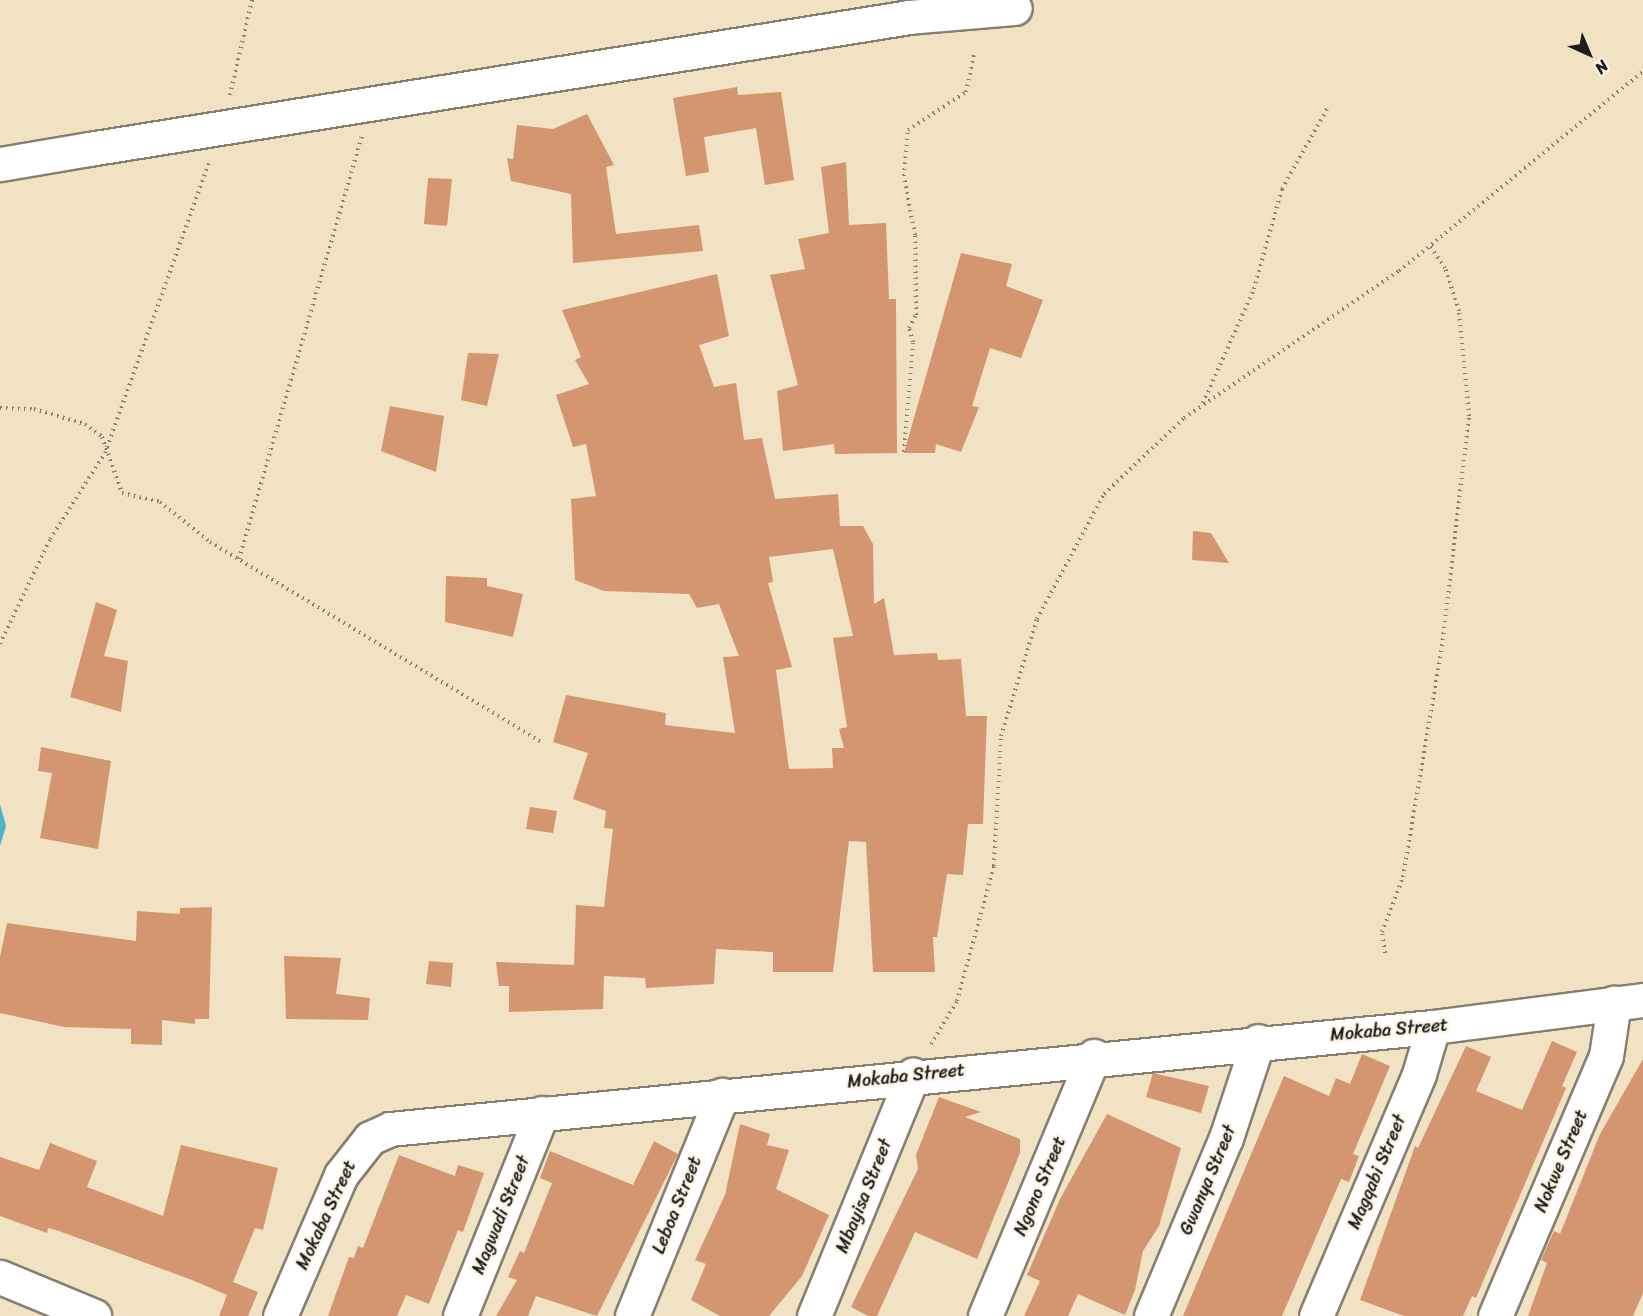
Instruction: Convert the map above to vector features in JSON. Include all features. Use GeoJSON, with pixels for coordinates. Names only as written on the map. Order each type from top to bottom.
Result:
{"type":"FeatureCollection","features":[{"type":"Feature","properties":{"kind":"street"},"geometry":{"type":"LineString","coordinates":[[0,164],[220,126],[366,105],[909,17],[1015,8]]}},
{"type":"Feature","properties":{"kind":"street","name":"Mokaba Street"},"geometry":{"type":"LineString","coordinates":[[280,1316],[341,1175],[370,1138],[418,1124],[1094,1056],[1433,1027],[1628,1001]]}},
{"type":"Feature","properties":{"kind":"street","name":"Nokwe Street"},"geometry":{"type":"LineString","coordinates":[[1495,1316],[1628,1001]]}},
{"type":"Feature","properties":{"kind":"street","name":"Magqabi Street"},"geometry":{"type":"LineString","coordinates":[[1316,1316],[1419,1074],[1433,1027]]}},
{"type":"Feature","properties":{"kind":"street","name":"Gwanya Street"},"geometry":{"type":"LineString","coordinates":[[1151,1316],[1226,1138],[1258,1041]]}},
{"type":"Feature","properties":{"kind":"street","name":"Ngono Street"},"geometry":{"type":"LineString","coordinates":[[985,1316],[1094,1056]]}},
{"type":"Feature","properties":{"kind":"street","name":"Mbayisa Street"},"geometry":{"type":"LineString","coordinates":[[814,1316],[913,1075]]}},
{"type":"Feature","properties":{"kind":"street","name":"Leboa Street"},"geometry":{"type":"LineString","coordinates":[[632,1316],[722,1095]]}},
{"type":"Feature","properties":{"kind":"street","name":"Magwadi Street"},"geometry":{"type":"LineString","coordinates":[[460,1316],[542,1113]]}},
{"type":"Feature","properties":{"kind":"street"},"geometry":{"type":"LineString","coordinates":[[0,1277],[94,1316]]}},
{"type":"Feature","properties":{"kind":"path"},"geometry":{"type":"LineString","coordinates":[[0,644],[50,539],[105,453],[220,126],[252,0]]}},
{"type":"Feature","properties":{"kind":"path"},"geometry":{"type":"LineString","coordinates":[[904,452],[913,342],[909,328],[916,315],[915,235],[904,177],[908,130],[966,92],[974,55]]}},
{"type":"Feature","properties":{"kind":"path"},"geometry":{"type":"LineString","coordinates":[[913,1075],[957,1001],[994,866],[1001,736],[1037,619],[1104,494],[1203,404],[1430,246],[1643,71]]}},
{"type":"Feature","properties":{"kind":"path"},"geometry":{"type":"LineString","coordinates":[[239,559],[365,126],[366,105]]}},
{"type":"Feature","properties":{"kind":"path"},"geometry":{"type":"LineString","coordinates":[[1203,404],[1254,289],[1282,189],[1327,109]]}},
{"type":"Feature","properties":{"kind":"path"},"geometry":{"type":"LineString","coordinates":[[1385,953],[1382,932],[1403,877],[1442,646],[1469,416],[1459,311],[1445,268],[1430,246]]}},
{"type":"Feature","properties":{"kind":"path"},"geometry":{"type":"LineString","coordinates":[[0,408],[66,416],[102,437],[105,453],[122,493],[160,502],[239,559],[542,742]]}},
{"type":"Feature","properties":{"kind":"water"},"geometry":{"type":"Polygon","coordinates":[[[0,804],[6,826],[0,846],[0,804]]]}},
{"type":"Feature","properties":{"kind":"building"},"geometry":{"type":"Polygon","coordinates":[[[737,87],[738,95],[781,92],[794,180],[765,185],[756,128],[704,137],[709,172],[686,176],[673,98],[737,87]]]}},
{"type":"Feature","properties":{"kind":"building"},"geometry":{"type":"Polygon","coordinates":[[[587,114],[614,165],[606,167],[616,234],[699,225],[703,251],[573,263],[571,194],[511,181],[507,158],[513,159],[517,125],[553,129],[587,114]]]}},
{"type":"Feature","properties":{"kind":"building"},"geometry":{"type":"Polygon","coordinates":[[[846,162],[849,225],[886,223],[889,299],[896,299],[897,453],[835,454],[834,444],[783,451],[777,391],[798,385],[770,275],[805,269],[798,239],[829,233],[821,167],[846,162]]]}},
{"type":"Feature","properties":{"kind":"building"},"geometry":{"type":"Polygon","coordinates":[[[428,178],[452,179],[447,226],[424,224],[428,178]]]}},
{"type":"Feature","properties":{"kind":"building"},"geometry":{"type":"Polygon","coordinates":[[[961,253],[1012,264],[1006,286],[1043,300],[1021,358],[990,348],[972,406],[979,407],[961,452],[936,444],[935,453],[904,453],[961,253]]]}},
{"type":"Feature","properties":{"kind":"building"},"geometry":{"type":"Polygon","coordinates":[[[717,274],[729,336],[699,345],[714,387],[736,383],[744,440],[762,438],[775,499],[838,494],[840,526],[863,526],[873,544],[874,604],[884,598],[894,655],[937,653],[938,660],[961,659],[966,716],[987,716],[983,824],[968,824],[963,875],[947,874],[937,937],[933,937],[935,972],[873,972],[866,842],[849,841],[833,972],[773,972],[773,952],[716,949],[714,984],[646,988],[645,978],[604,976],[603,1009],[509,1012],[509,986],[499,986],[496,962],[574,965],[576,905],[604,907],[613,829],[604,828],[606,811],[573,799],[588,753],[553,742],[566,695],[666,713],[665,725],[735,733],[723,657],[739,656],[719,604],[697,608],[689,594],[604,591],[575,580],[571,499],[596,496],[586,444],[573,447],[556,395],[589,384],[575,360],[581,357],[562,310],[717,274]],[[833,549],[769,557],[773,582],[768,583],[792,667],[776,670],[789,769],[833,768],[832,748],[844,748],[839,729],[847,727],[833,638],[853,636],[833,549]]]}},
{"type":"Feature","properties":{"kind":"building"},"geometry":{"type":"Polygon","coordinates":[[[468,353],[499,354],[487,406],[461,400],[468,353]]]}},
{"type":"Feature","properties":{"kind":"building"},"geometry":{"type":"Polygon","coordinates":[[[390,406],[444,416],[436,472],[381,451],[390,406]]]}},
{"type":"Feature","properties":{"kind":"building"},"geometry":{"type":"Polygon","coordinates":[[[1193,531],[1211,533],[1229,563],[1192,560],[1193,531]]]}},
{"type":"Feature","properties":{"kind":"building"},"geometry":{"type":"Polygon","coordinates":[[[446,576],[487,578],[487,586],[523,594],[513,637],[445,622],[446,576]]]}},
{"type":"Feature","properties":{"kind":"building"},"geometry":{"type":"Polygon","coordinates":[[[96,602],[117,610],[104,656],[128,661],[121,712],[70,697],[96,602]]]}},
{"type":"Feature","properties":{"kind":"building"},"geometry":{"type":"Polygon","coordinates":[[[41,747],[111,761],[98,849],[40,838],[52,773],[38,771],[41,747]]]}},
{"type":"Feature","properties":{"kind":"building"},"geometry":{"type":"Polygon","coordinates":[[[530,807],[557,811],[553,833],[526,829],[530,807]]]}},
{"type":"Feature","properties":{"kind":"building"},"geometry":{"type":"Polygon","coordinates":[[[212,907],[209,1019],[195,1019],[195,1024],[162,1020],[162,1045],[131,1044],[131,1029],[64,1027],[0,1013],[0,957],[7,923],[136,941],[137,911],[180,914],[180,908],[212,907]]]}},
{"type":"Feature","properties":{"kind":"building"},"geometry":{"type":"Polygon","coordinates":[[[284,956],[341,958],[336,994],[370,998],[368,1020],[286,1019],[284,956]]]}},
{"type":"Feature","properties":{"kind":"building"},"geometry":{"type":"Polygon","coordinates":[[[429,961],[453,963],[451,987],[426,984],[429,961]]]}},
{"type":"Feature","properties":{"kind":"building"},"geometry":{"type":"Polygon","coordinates":[[[1552,1041],[1577,1052],[1562,1086],[1566,1088],[1476,1298],[1472,1296],[1463,1316],[1404,1316],[1360,1300],[1415,1146],[1418,1148],[1466,1046],[1491,1057],[1476,1091],[1522,1110],[1552,1041]]]}},
{"type":"Feature","properties":{"kind":"building"},"geometry":{"type":"Polygon","coordinates":[[[1362,1054],[1390,1066],[1353,1154],[1359,1156],[1349,1182],[1341,1179],[1282,1316],[1183,1316],[1284,1076],[1329,1096],[1336,1078],[1350,1084],[1362,1054]]]}},
{"type":"Feature","properties":{"kind":"building"},"geometry":{"type":"Polygon","coordinates":[[[1643,1059],[1643,1293],[1633,1316],[1528,1316],[1547,1263],[1541,1260],[1554,1231],[1560,1234],[1600,1134],[1643,1059]]]}},
{"type":"Feature","properties":{"kind":"building"},"geometry":{"type":"Polygon","coordinates":[[[1153,1073],[1209,1086],[1201,1113],[1146,1097],[1153,1073]]]}},
{"type":"Feature","properties":{"kind":"building"},"geometry":{"type":"Polygon","coordinates":[[[939,1097],[981,1112],[965,1117],[1020,1139],[1020,1153],[977,1259],[915,1232],[877,1316],[868,1316],[851,1307],[918,1169],[916,1155],[939,1097]]]}},
{"type":"Feature","properties":{"kind":"building"},"geometry":{"type":"Polygon","coordinates":[[[1107,1114],[1181,1148],[1159,1226],[1143,1251],[1135,1290],[1125,1315],[1078,1294],[1068,1316],[1024,1316],[1040,1281],[1027,1275],[1060,1199],[1107,1114]]]}},
{"type":"Feature","properties":{"kind":"building"},"geometry":{"type":"Polygon","coordinates":[[[740,1124],[770,1134],[767,1145],[789,1150],[776,1189],[829,1215],[802,1276],[769,1316],[720,1316],[691,1300],[706,1264],[695,1260],[725,1195],[740,1124]]]}},
{"type":"Feature","properties":{"kind":"building"},"geometry":{"type":"Polygon","coordinates":[[[654,1141],[678,1154],[597,1316],[536,1296],[528,1316],[496,1316],[517,1280],[508,1277],[520,1251],[524,1253],[552,1183],[540,1178],[550,1151],[633,1185],[654,1141]]]}},
{"type":"Feature","properties":{"kind":"building"},"geometry":{"type":"Polygon","coordinates":[[[50,1143],[97,1161],[87,1187],[163,1216],[181,1145],[278,1168],[263,1230],[255,1228],[233,1282],[258,1292],[248,1316],[219,1316],[227,1295],[192,1280],[59,1231],[48,1228],[47,1233],[0,1216],[0,1157],[39,1170],[50,1143]]]}},
{"type":"Feature","properties":{"kind":"building"},"geometry":{"type":"Polygon","coordinates":[[[399,1155],[455,1176],[458,1165],[484,1173],[463,1232],[458,1230],[429,1304],[406,1295],[397,1316],[328,1316],[349,1257],[354,1258],[358,1246],[363,1248],[399,1155]]]}}]}
